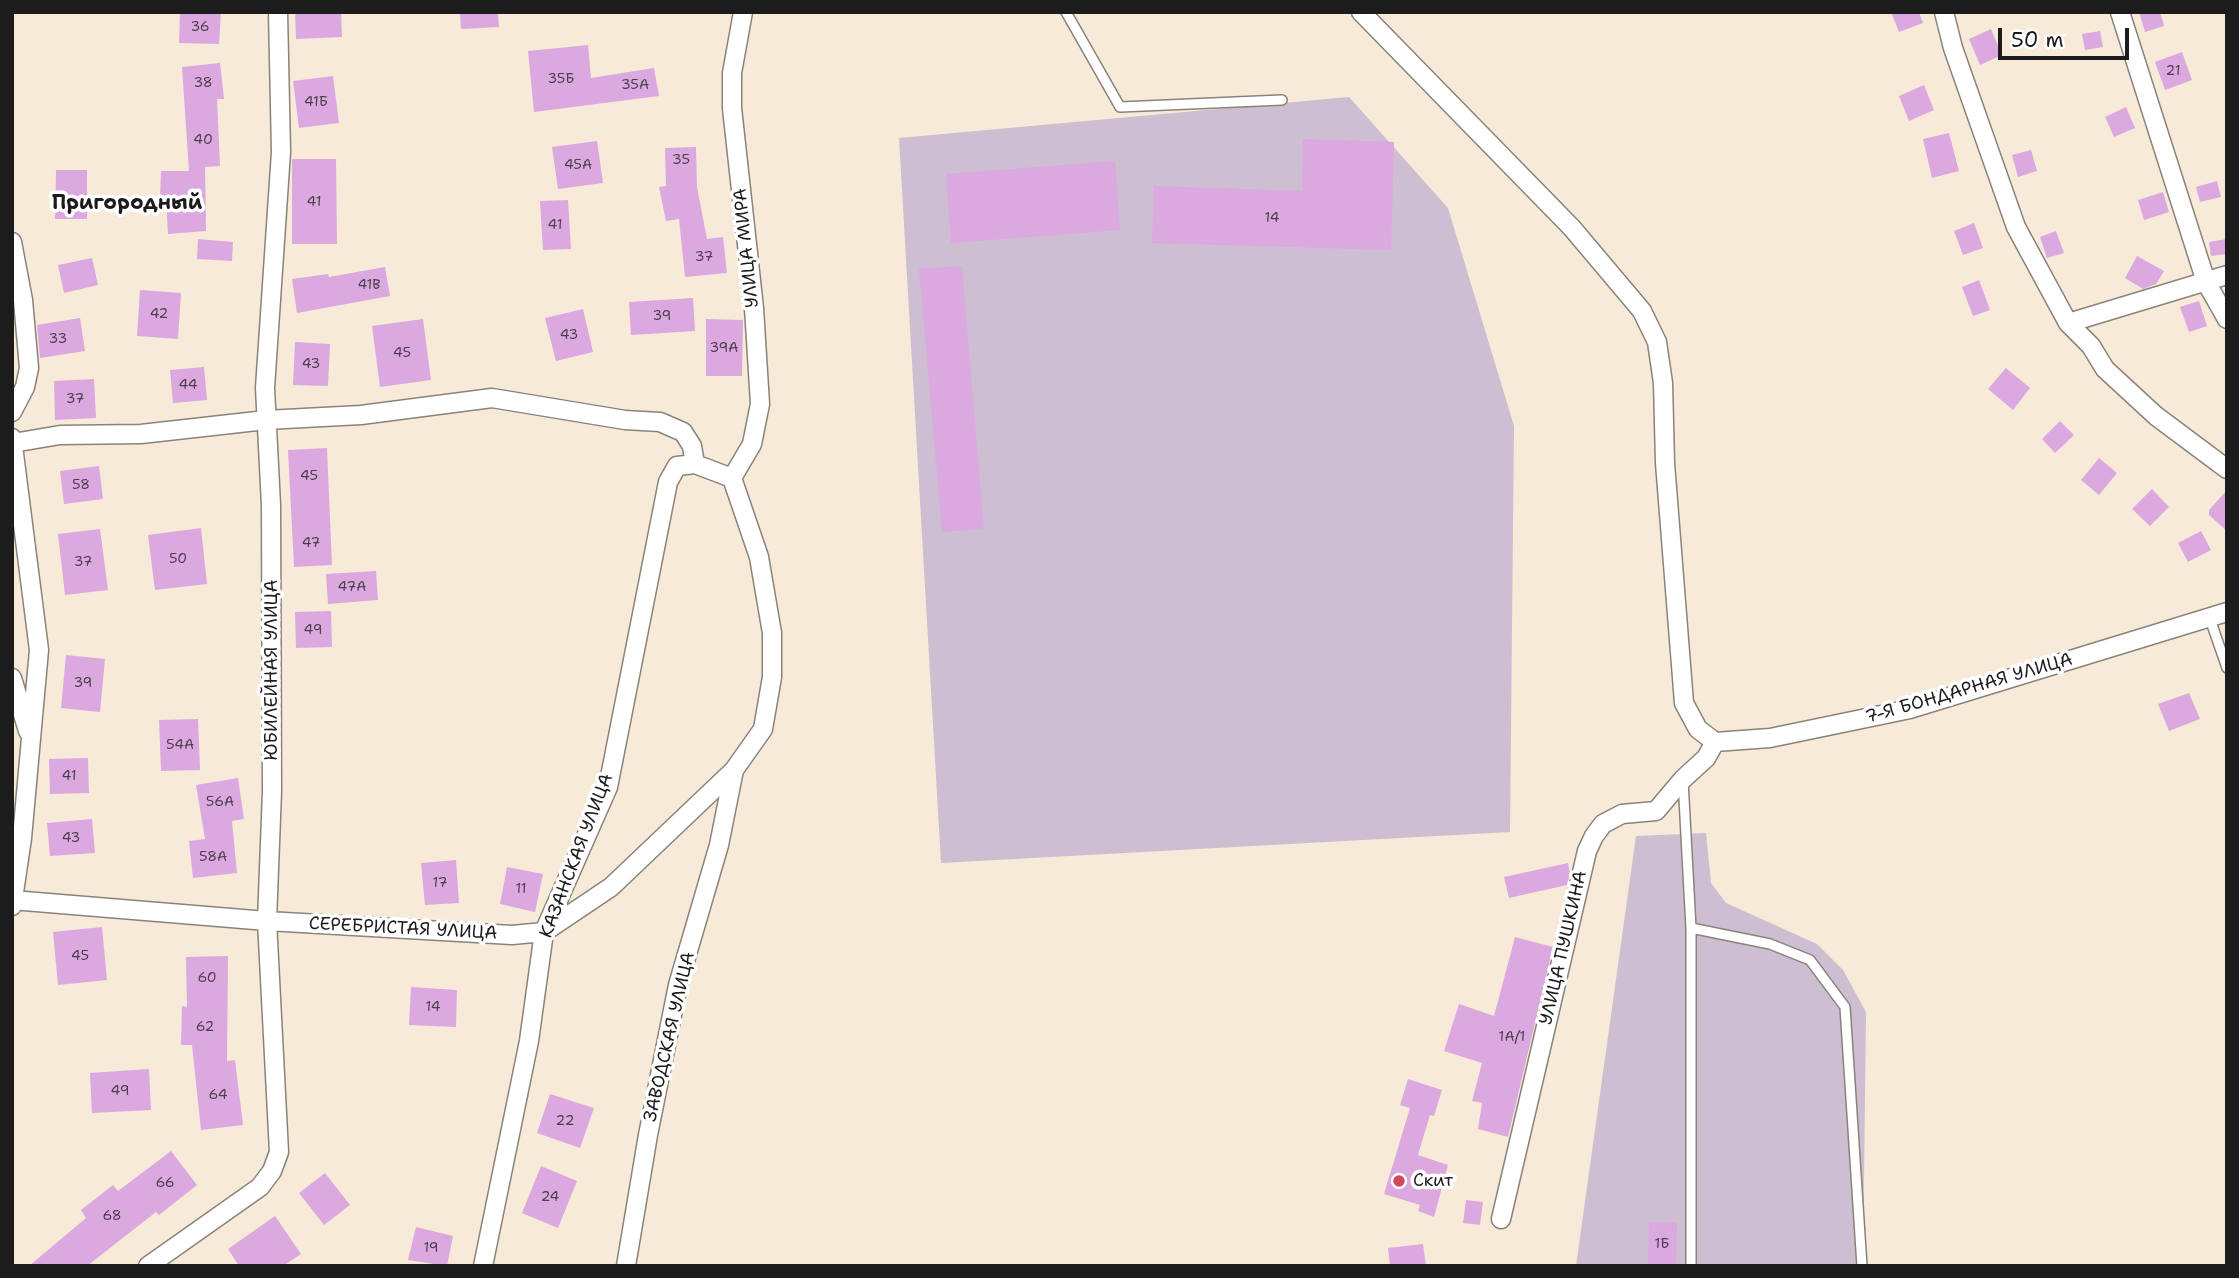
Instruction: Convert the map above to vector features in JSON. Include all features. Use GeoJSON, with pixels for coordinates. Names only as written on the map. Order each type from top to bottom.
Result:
{"type":"FeatureCollection","features":[{"type":"Feature","properties":{"kind":"street","name":"ЮБИЛЕЙНАЯ УЛИЦА"},"geometry":{"type":"LineString","coordinates":[[148,1266],[260,1187],[277,1161],[279,1152],[267,921],[272,791],[271,505],[265,388],[281,152],[278,12]]}},
{"type":"Feature","properties":{"kind":"street","name":"УЛИЦА МИРА"},"geometry":{"type":"LineString","coordinates":[[732,478],[752,444],[760,404],[754,307],[732,108],[732,74],[743,12]]}},
{"type":"Feature","properties":{"kind":"street"},"geometry":{"type":"LineString","coordinates":[[1360,12],[1572,228],[1642,311],[1657,342],[1663,383],[1665,463],[1684,703],[1698,729],[1715,742]]}},
{"type":"Feature","properties":{"kind":"street"},"geometry":{"type":"LineString","coordinates":[[1944,12],[1953,48],[2016,228],[2068,323],[2091,346],[2105,369],[2156,416],[2227,469]]}},
{"type":"Feature","properties":{"kind":"street"},"geometry":{"type":"LineString","coordinates":[[2120,12],[2206,282],[2227,319]]}},
{"type":"Feature","properties":{"kind":"street"},"geometry":{"type":"LineString","coordinates":[[12,242],[23,300],[29,368],[25,387],[12,411]]}},
{"type":"Feature","properties":{"kind":"street"},"geometry":{"type":"LineString","coordinates":[[2068,323],[2227,275]]}},
{"type":"Feature","properties":{"kind":"street"},"geometry":{"type":"LineString","coordinates":[[13,443],[60,435],[141,434],[266,420],[361,415],[492,398],[625,420],[660,422],[683,432],[692,446],[695,464],[732,478],[759,557],[772,634],[772,677],[763,729],[734,771]]}},
{"type":"Feature","properties":{"kind":"street"},"geometry":{"type":"LineString","coordinates":[[12,438],[39,650],[32,741],[12,906]]}},
{"type":"Feature","properties":{"kind":"street","name":"КАЗАНСКАЯ УЛИЦА"},"geometry":{"type":"LineString","coordinates":[[483,1266],[529,1041],[544,932],[608,786],[668,482],[677,466],[695,464]]}},
{"type":"Feature","properties":{"kind":"street","name":"7-Я БОНДАРНАЯ УЛИЦА"},"geometry":{"type":"LineString","coordinates":[[1715,742],[1770,738],[1910,709],[2218,615]]}},
{"type":"Feature","properties":{"kind":"street"},"geometry":{"type":"LineString","coordinates":[[12,678],[32,741]]}},
{"type":"Feature","properties":{"kind":"street","name":"УЛИЦА ПУШКИНА"},"geometry":{"type":"LineString","coordinates":[[1500,1219],[1587,852],[1603,824],[1622,814],[1656,811],[1683,779],[1706,758],[1715,742]]}},
{"type":"Feature","properties":{"kind":"street","name":"СЕРЕБРИСТАЯ УЛИЦА"},"geometry":{"type":"LineString","coordinates":[[13,900],[267,921],[512,935],[544,932],[611,887],[665,832],[734,771]]}},
{"type":"Feature","properties":{"kind":"street","name":"ЗАВОДСКАЯ УЛИЦА"},"geometry":{"type":"LineString","coordinates":[[626,1266],[648,1135],[678,985],[719,845],[734,771]]}},
{"type":"Feature","properties":{"kind":"lane"},"geometry":{"type":"LineString","coordinates":[[1066,12],[1120,107],[1282,100]]}},
{"type":"Feature","properties":{"kind":"lane"},"geometry":{"type":"LineString","coordinates":[[2218,615],[2227,668]]}},
{"type":"Feature","properties":{"kind":"lane"},"geometry":{"type":"LineString","coordinates":[[1683,779],[1691,928],[1691,1266]]}},
{"type":"Feature","properties":{"kind":"lane"},"geometry":{"type":"LineString","coordinates":[[1691,928],[1770,944],[1810,960],[1845,1007],[1863,1266]]}},
{"type":"Feature","properties":{"kind":"shaded area"},"geometry":{"type":"Polygon","coordinates":[[[1349,97],[1448,208],[1514,426],[1510,832],[941,863],[899,138],[1349,97]]]}},
{"type":"Feature","properties":{"kind":"shaded area"},"geometry":{"type":"Polygon","coordinates":[[[1706,833],[1711,883],[1726,903],[1817,944],[1843,970],[1866,1012],[1863,1266],[1576,1266],[1636,836],[1706,833]]]}},
{"type":"Feature","properties":{"kind":"building"},"geometry":{"type":"Polygon","coordinates":[[[180,12],[221,12],[219,44],[179,43],[180,12]]]}},
{"type":"Feature","properties":{"kind":"building"},"geometry":{"type":"Polygon","coordinates":[[[295,12],[341,12],[342,37],[296,39],[295,12]]]}},
{"type":"Feature","properties":{"kind":"building"},"geometry":{"type":"Polygon","coordinates":[[[460,12],[498,12],[499,27],[461,29],[460,12]]]}},
{"type":"Feature","properties":{"kind":"building"},"geometry":{"type":"Polygon","coordinates":[[[1891,12],[1919,12],[1923,23],[1899,32],[1891,12]]]}},
{"type":"Feature","properties":{"kind":"building"},"geometry":{"type":"Polygon","coordinates":[[[2139,12],[2160,12],[2164,26],[2145,32],[2139,12]]]}},
{"type":"Feature","properties":{"kind":"building"},"geometry":{"type":"Polygon","coordinates":[[[1991,29],[2002,55],[1980,65],[1969,39],[1991,29]]]}},
{"type":"Feature","properties":{"kind":"building"},"geometry":{"type":"Polygon","coordinates":[[[2100,31],[2103,47],[2085,50],[2082,34],[2100,31]]]}},
{"type":"Feature","properties":{"kind":"building"},"geometry":{"type":"Polygon","coordinates":[[[588,45],[591,78],[654,68],[659,96],[534,112],[528,51],[588,45]]]}},
{"type":"Feature","properties":{"kind":"building"},"geometry":{"type":"Polygon","coordinates":[[[2182,52],[2192,80],[2165,90],[2155,62],[2182,52]]]}},
{"type":"Feature","properties":{"kind":"building"},"geometry":{"type":"Polygon","coordinates":[[[220,63],[224,99],[217,99],[220,166],[205,167],[206,231],[168,234],[166,200],[160,200],[161,171],[189,171],[182,67],[220,63]]]}},
{"type":"Feature","properties":{"kind":"building"},"geometry":{"type":"Polygon","coordinates":[[[333,76],[339,123],[299,128],[293,81],[333,76]]]}},
{"type":"Feature","properties":{"kind":"building"},"geometry":{"type":"Polygon","coordinates":[[[1924,85],[1934,110],[1909,121],[1899,96],[1924,85]]]}},
{"type":"Feature","properties":{"kind":"building"},"geometry":{"type":"Polygon","coordinates":[[[2126,107],[2135,128],[2114,137],[2105,117],[2126,107]]]}},
{"type":"Feature","properties":{"kind":"building"},"geometry":{"type":"Polygon","coordinates":[[[1949,133],[1959,171],[1932,178],[1923,139],[1949,133]]]}},
{"type":"Feature","properties":{"kind":"building"},"geometry":{"type":"Polygon","coordinates":[[[1303,139],[1394,142],[1391,250],[1152,243],[1154,186],[1302,191],[1303,139]]]}},
{"type":"Feature","properties":{"kind":"building"},"geometry":{"type":"Polygon","coordinates":[[[597,141],[603,183],[558,189],[552,147],[597,141]]]}},
{"type":"Feature","properties":{"kind":"building"},"geometry":{"type":"Polygon","coordinates":[[[696,147],[697,187],[707,239],[723,237],[727,273],[685,277],[679,219],[666,221],[659,187],[666,186],[665,148],[696,147]]]}},
{"type":"Feature","properties":{"kind":"building"},"geometry":{"type":"Polygon","coordinates":[[[2031,150],[2037,171],[2018,177],[2012,155],[2031,150]]]}},
{"type":"Feature","properties":{"kind":"building"},"geometry":{"type":"Polygon","coordinates":[[[292,159],[336,159],[337,244],[292,244],[292,159]]]}},
{"type":"Feature","properties":{"kind":"building"},"geometry":{"type":"Polygon","coordinates":[[[1115,161],[1120,230],[951,243],[946,174],[1115,161]]]}},
{"type":"Feature","properties":{"kind":"building"},"geometry":{"type":"Polygon","coordinates":[[[56,170],[87,170],[87,219],[55,219],[56,170]]]}},
{"type":"Feature","properties":{"kind":"building"},"geometry":{"type":"Polygon","coordinates":[[[2217,181],[2221,197],[2200,202],[2196,187],[2217,181]]]}},
{"type":"Feature","properties":{"kind":"building"},"geometry":{"type":"Polygon","coordinates":[[[2163,192],[2169,212],[2144,220],[2138,200],[2163,192]]]}},
{"type":"Feature","properties":{"kind":"building"},"geometry":{"type":"Polygon","coordinates":[[[568,200],[571,249],[543,250],[540,201],[568,200]]]}},
{"type":"Feature","properties":{"kind":"building"},"geometry":{"type":"Polygon","coordinates":[[[1974,223],[1983,248],[1963,255],[1954,231],[1974,223]]]}},
{"type":"Feature","properties":{"kind":"building"},"geometry":{"type":"Polygon","coordinates":[[[2056,231],[2064,253],[2047,258],[2040,237],[2056,231]]]}},
{"type":"Feature","properties":{"kind":"building"},"geometry":{"type":"Polygon","coordinates":[[[198,239],[233,242],[232,261],[197,259],[198,239]]]}},
{"type":"Feature","properties":{"kind":"building"},"geometry":{"type":"Polygon","coordinates":[[[2227,239],[2227,254],[2211,256],[2209,242],[2227,239]]]}},
{"type":"Feature","properties":{"kind":"building"},"geometry":{"type":"Polygon","coordinates":[[[2137,256],[2164,271],[2156,284],[2143,289],[2125,278],[2137,256]]]}},
{"type":"Feature","properties":{"kind":"building"},"geometry":{"type":"Polygon","coordinates":[[[92,258],[98,285],[64,293],[58,265],[92,258]]]}},
{"type":"Feature","properties":{"kind":"building"},"geometry":{"type":"Polygon","coordinates":[[[962,266],[984,529],[942,532],[919,269],[962,266]]]}},
{"type":"Feature","properties":{"kind":"building"},"geometry":{"type":"Polygon","coordinates":[[[385,267],[390,296],[297,313],[292,279],[328,274],[329,277],[385,267]]]}},
{"type":"Feature","properties":{"kind":"building"},"geometry":{"type":"Polygon","coordinates":[[[1979,280],[1990,310],[1973,316],[1962,287],[1979,280]]]}},
{"type":"Feature","properties":{"kind":"building"},"geometry":{"type":"Polygon","coordinates":[[[140,290],[181,293],[178,339],[137,336],[140,290]]]}},
{"type":"Feature","properties":{"kind":"building"},"geometry":{"type":"Polygon","coordinates":[[[693,298],[695,331],[631,335],[629,302],[693,298]]]}},
{"type":"Feature","properties":{"kind":"building"},"geometry":{"type":"Polygon","coordinates":[[[2199,301],[2207,326],[2189,332],[2180,307],[2199,301]]]}},
{"type":"Feature","properties":{"kind":"building"},"geometry":{"type":"Polygon","coordinates":[[[583,309],[593,352],[556,361],[545,318],[583,309]]]}},
{"type":"Feature","properties":{"kind":"building"},"geometry":{"type":"Polygon","coordinates":[[[80,318],[85,351],[40,358],[37,325],[80,318]]]}},
{"type":"Feature","properties":{"kind":"building"},"geometry":{"type":"Polygon","coordinates":[[[423,319],[431,380],[380,387],[372,326],[423,319]]]}},
{"type":"Feature","properties":{"kind":"building"},"geometry":{"type":"Polygon","coordinates":[[[706,319],[743,320],[742,376],[706,376],[706,319]]]}},
{"type":"Feature","properties":{"kind":"building"},"geometry":{"type":"Polygon","coordinates":[[[295,342],[330,344],[328,386],[293,385],[295,342]]]}},
{"type":"Feature","properties":{"kind":"building"},"geometry":{"type":"Polygon","coordinates":[[[204,367],[207,400],[173,403],[170,370],[204,367]]]}},
{"type":"Feature","properties":{"kind":"building"},"geometry":{"type":"Polygon","coordinates":[[[2006,368],[2030,388],[2013,410],[1988,389],[2006,368]]]}},
{"type":"Feature","properties":{"kind":"building"},"geometry":{"type":"Polygon","coordinates":[[[94,379],[96,418],[55,420],[54,381],[94,379]]]}},
{"type":"Feature","properties":{"kind":"building"},"geometry":{"type":"Polygon","coordinates":[[[2060,421],[2074,435],[2055,453],[2042,439],[2060,421]]]}},
{"type":"Feature","properties":{"kind":"building"},"geometry":{"type":"Polygon","coordinates":[[[327,448],[332,565],[294,567],[288,450],[327,448]]]}},
{"type":"Feature","properties":{"kind":"building"},"geometry":{"type":"Polygon","coordinates":[[[2099,458],[2117,473],[2099,495],[2081,480],[2099,458]]]}},
{"type":"Feature","properties":{"kind":"building"},"geometry":{"type":"Polygon","coordinates":[[[99,466],[103,499],[64,504],[60,471],[99,466]]]}},
{"type":"Feature","properties":{"kind":"building"},"geometry":{"type":"Polygon","coordinates":[[[2152,489],[2169,507],[2150,526],[2132,509],[2152,489]]]}},
{"type":"Feature","properties":{"kind":"building"},"geometry":{"type":"Polygon","coordinates":[[[2227,490],[2227,531],[2209,515],[2209,510],[2227,490]]]}},
{"type":"Feature","properties":{"kind":"building"},"geometry":{"type":"Polygon","coordinates":[[[201,528],[207,584],[155,590],[148,535],[201,528]]]}},
{"type":"Feature","properties":{"kind":"building"},"geometry":{"type":"Polygon","coordinates":[[[100,529],[108,590],[65,595],[58,534],[100,529]]]}},
{"type":"Feature","properties":{"kind":"building"},"geometry":{"type":"Polygon","coordinates":[[[2201,531],[2211,550],[2188,562],[2178,543],[2201,531]]]}},
{"type":"Feature","properties":{"kind":"building"},"geometry":{"type":"Polygon","coordinates":[[[376,571],[378,600],[328,604],[326,574],[376,571]]]}},
{"type":"Feature","properties":{"kind":"building"},"geometry":{"type":"Polygon","coordinates":[[[331,611],[332,647],[296,648],[295,612],[331,611]]]}},
{"type":"Feature","properties":{"kind":"building"},"geometry":{"type":"Polygon","coordinates":[[[66,655],[105,659],[100,712],[61,708],[66,655]]]}},
{"type":"Feature","properties":{"kind":"building"},"geometry":{"type":"Polygon","coordinates":[[[2189,693],[2200,719],[2169,731],[2158,704],[2189,693]]]}},
{"type":"Feature","properties":{"kind":"building"},"geometry":{"type":"Polygon","coordinates":[[[198,719],[200,770],[161,771],[159,720],[198,719]]]}},
{"type":"Feature","properties":{"kind":"building"},"geometry":{"type":"Polygon","coordinates":[[[88,758],[89,793],[50,794],[49,759],[88,758]]]}},
{"type":"Feature","properties":{"kind":"building"},"geometry":{"type":"Polygon","coordinates":[[[238,778],[244,819],[232,821],[237,873],[193,878],[189,841],[205,839],[196,785],[238,778]]]}},
{"type":"Feature","properties":{"kind":"building"},"geometry":{"type":"Polygon","coordinates":[[[92,819],[95,853],[50,856],[47,823],[92,819]]]}},
{"type":"Feature","properties":{"kind":"building"},"geometry":{"type":"Polygon","coordinates":[[[456,860],[459,903],[425,905],[421,863],[456,860]]]}},
{"type":"Feature","properties":{"kind":"building"},"geometry":{"type":"Polygon","coordinates":[[[1568,863],[1570,873],[1567,885],[1509,898],[1504,877],[1568,863]]]}},
{"type":"Feature","properties":{"kind":"building"},"geometry":{"type":"Polygon","coordinates":[[[507,867],[543,874],[535,912],[500,904],[507,867]]]}},
{"type":"Feature","properties":{"kind":"building"},"geometry":{"type":"Polygon","coordinates":[[[102,927],[107,980],[58,985],[53,932],[102,927]]]}},
{"type":"Feature","properties":{"kind":"building"},"geometry":{"type":"Polygon","coordinates":[[[1515,937],[1553,947],[1508,1137],[1478,1129],[1482,1103],[1472,1101],[1482,1063],[1444,1051],[1459,1004],[1494,1016],[1515,937]]]}},
{"type":"Feature","properties":{"kind":"building"},"geometry":{"type":"Polygon","coordinates":[[[228,956],[227,1061],[235,1060],[243,1125],[201,1130],[192,1045],[181,1045],[182,1006],[187,1007],[186,957],[228,956]]]}},
{"type":"Feature","properties":{"kind":"building"},"geometry":{"type":"Polygon","coordinates":[[[411,987],[457,990],[456,1027],[409,1025],[411,987]]]}},
{"type":"Feature","properties":{"kind":"building"},"geometry":{"type":"Polygon","coordinates":[[[149,1069],[151,1110],[92,1113],[90,1073],[149,1069]]]}},
{"type":"Feature","properties":{"kind":"building"},"geometry":{"type":"Polygon","coordinates":[[[1408,1079],[1442,1090],[1434,1116],[1430,1115],[1418,1155],[1448,1165],[1434,1217],[1418,1211],[1420,1205],[1384,1194],[1410,1108],[1400,1105],[1408,1079]]]}},
{"type":"Feature","properties":{"kind":"building"},"geometry":{"type":"Polygon","coordinates":[[[550,1094],[594,1108],[580,1148],[537,1133],[550,1094]]]}},
{"type":"Feature","properties":{"kind":"building"},"geometry":{"type":"Polygon","coordinates":[[[171,1151],[197,1185],[159,1215],[156,1212],[87,1266],[29,1266],[86,1218],[81,1210],[113,1185],[118,1191],[171,1151]]]}},
{"type":"Feature","properties":{"kind":"building"},"geometry":{"type":"Polygon","coordinates":[[[541,1166],[577,1181],[558,1228],[522,1213],[541,1166]]]}},
{"type":"Feature","properties":{"kind":"building"},"geometry":{"type":"Polygon","coordinates":[[[325,1173],[350,1205],[324,1225],[299,1193],[325,1173]]]}},
{"type":"Feature","properties":{"kind":"building"},"geometry":{"type":"Polygon","coordinates":[[[1466,1200],[1483,1202],[1480,1225],[1463,1223],[1466,1200]]]}},
{"type":"Feature","properties":{"kind":"building"},"geometry":{"type":"Polygon","coordinates":[[[275,1216],[301,1254],[283,1266],[239,1266],[228,1249],[275,1216]]]}},
{"type":"Feature","properties":{"kind":"building"},"geometry":{"type":"Polygon","coordinates":[[[1649,1222],[1677,1223],[1676,1266],[1648,1266],[1649,1222]]]}},
{"type":"Feature","properties":{"kind":"building"},"geometry":{"type":"Polygon","coordinates":[[[416,1227],[453,1236],[447,1266],[408,1260],[416,1227]]]}},
{"type":"Feature","properties":{"kind":"building"},"geometry":{"type":"Polygon","coordinates":[[[1423,1244],[1426,1266],[1390,1266],[1388,1248],[1423,1244]]]}},
{"type":"Feature","properties":{"kind":"place","name":"Скит"},"geometry":{"type":"Point","coordinates":[1399,1181]}},
{"type":"Feature","properties":{"kind":"district","name":"Пригородный"},"geometry":{"type":"Point","coordinates":[127,204]}}]}
